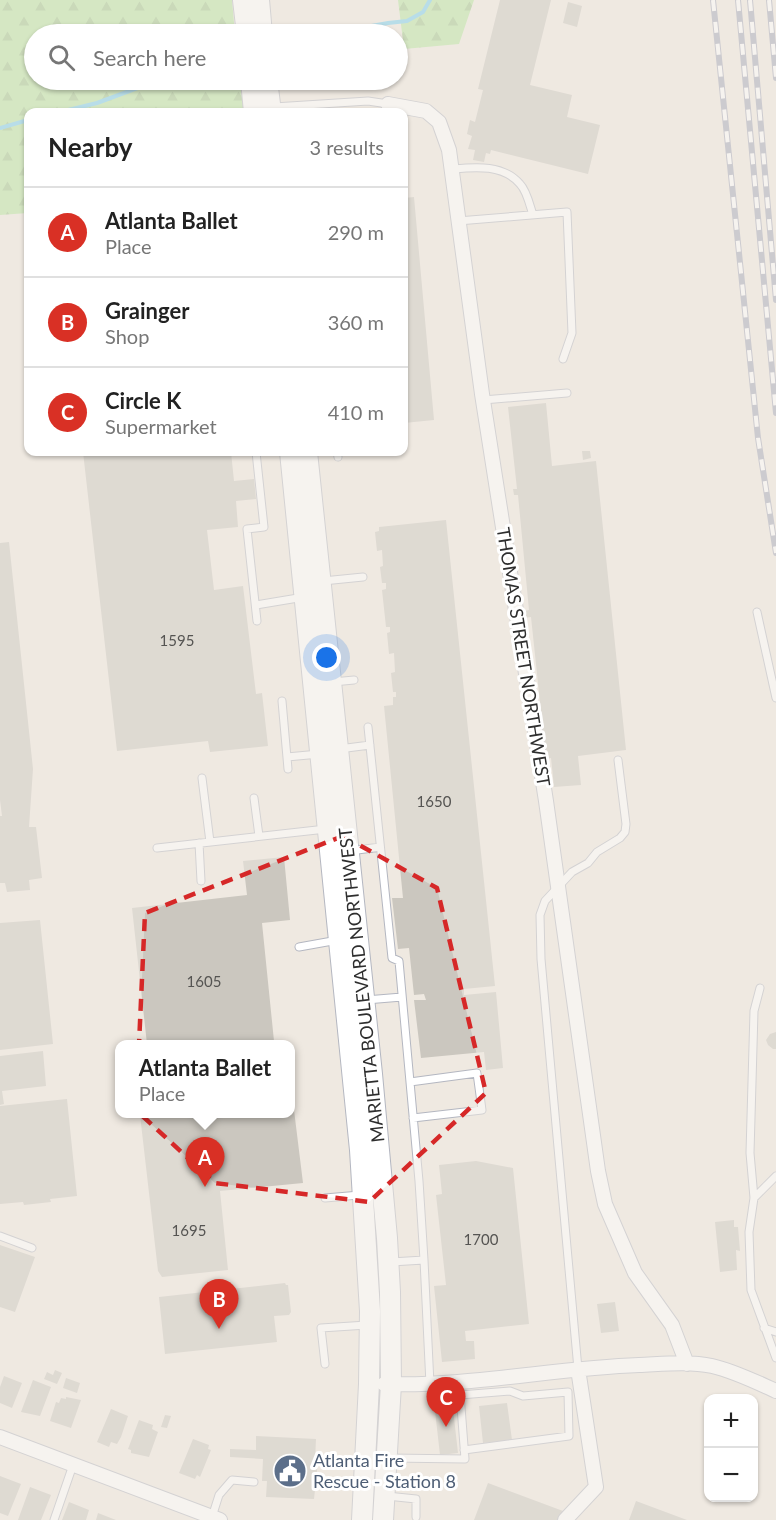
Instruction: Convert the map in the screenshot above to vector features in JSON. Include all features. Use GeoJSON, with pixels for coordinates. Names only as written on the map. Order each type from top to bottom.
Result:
{"type":"FeatureCollection","features":[{"type":"Feature","properties":{"kind":"main road"},"geometry":{"type":"LineString","coordinates":[[243,0],[246,24]]}},
{"type":"Feature","properties":{"kind":"main road"},"geometry":{"type":"LineString","coordinates":[[259,0],[261,24]]}},
{"type":"Feature","properties":{"kind":"main road"},"geometry":{"type":"LineString","coordinates":[[255,90],[261,108]]}},
{"type":"Feature","properties":{"kind":"main road"},"geometry":{"type":"LineString","coordinates":[[262,108],[265,90]]}},
{"type":"Feature","properties":{"kind":"main road"},"geometry":{"type":"LineString","coordinates":[[290,456],[304,597],[328,752],[326,829],[360,1150],[370,1325],[362,1520]]}},
{"type":"Feature","properties":{"kind":"main road","name":"MARIETTA BOULEVARD NORTHWEST"},"geometry":{"type":"LineString","coordinates":[[307,456],[330,682],[328,752],[348,851],[388,1262],[391,1384],[383,1520]]}},
{"type":"Feature","properties":{"kind":"street","name":"THOMAS STREET NORTHWEST"},"geometry":{"type":"LineString","coordinates":[[388,104],[426,111],[439,122],[450,150],[483,400],[558,885],[598,1171],[605,1204],[635,1273],[672,1325],[687,1364]]}},
{"type":"Feature","properties":{"kind":"street"},"geometry":{"type":"LineString","coordinates":[[369,1384],[430,1384],[460,1388],[578,1368],[687,1364],[714,1367],[776,1391]]}},
{"type":"Feature","properties":{"kind":"street"},"geometry":{"type":"LineString","coordinates":[[565,1520],[596,1486],[578,1368]]}},
{"type":"Feature","properties":{"kind":"street"},"geometry":{"type":"LineString","coordinates":[[0,1437],[216,1519]]}},
{"type":"Feature","properties":{"kind":"lane","name":"THOMAS STREET NORTHWEST"},"geometry":{"type":"LineString","coordinates":[[286,108],[368,101],[388,104]]}},
{"type":"Feature","properties":{"kind":"lane"},"geometry":{"type":"LineString","coordinates":[[452,169],[476,166],[500,170],[521,184],[534,215]]}},
{"type":"Feature","properties":{"kind":"lane"},"geometry":{"type":"LineString","coordinates":[[458,221],[567,212],[572,333],[563,359]]}},
{"type":"Feature","properties":{"kind":"lane"},"geometry":{"type":"LineString","coordinates":[[483,400],[567,393]]}},
{"type":"Feature","properties":{"kind":"lane"},"geometry":{"type":"LineString","coordinates":[[256,456],[264,527],[247,529],[257,621]]}},
{"type":"Feature","properties":{"kind":"lane"},"geometry":{"type":"LineString","coordinates":[[320,581],[363,577]]}},
{"type":"Feature","properties":{"kind":"lane"},"geometry":{"type":"LineString","coordinates":[[256,605],[304,597]]}},
{"type":"Feature","properties":{"kind":"lane"},"geometry":{"type":"LineString","coordinates":[[757,612],[776,698]]}},
{"type":"Feature","properties":{"kind":"lane"},"geometry":{"type":"LineString","coordinates":[[330,682],[354,680]]}},
{"type":"Feature","properties":{"kind":"lane"},"geometry":{"type":"LineString","coordinates":[[282,701],[288,769]]}},
{"type":"Feature","properties":{"kind":"lane"},"geometry":{"type":"LineString","coordinates":[[368,727],[392,957],[399,962],[424,1260],[430,1384]]}},
{"type":"Feature","properties":{"kind":"lane"},"geometry":{"type":"LineString","coordinates":[[287,757],[370,745]]}},
{"type":"Feature","properties":{"kind":"lane"},"geometry":{"type":"LineString","coordinates":[[578,1368],[540,959],[540,915],[544,901],[558,885],[572,872],[588,863],[597,852],[626,832],[618,760]]}},
{"type":"Feature","properties":{"kind":"lane"},"geometry":{"type":"LineString","coordinates":[[202,778],[210,842]]}},
{"type":"Feature","properties":{"kind":"lane"},"geometry":{"type":"LineString","coordinates":[[254,798],[260,836]]}},
{"type":"Feature","properties":{"kind":"lane"},"geometry":{"type":"LineString","coordinates":[[157,848],[326,829]]}},
{"type":"Feature","properties":{"kind":"lane"},"geometry":{"type":"LineString","coordinates":[[199,843],[201,881]]}},
{"type":"Feature","properties":{"kind":"lane"},"geometry":{"type":"LineString","coordinates":[[348,851],[380,847]]}},
{"type":"Feature","properties":{"kind":"lane"},"geometry":{"type":"LineString","coordinates":[[299,947],[338,940]]}},
{"type":"Feature","properties":{"kind":"lane"},"geometry":{"type":"LineString","coordinates":[[760,988],[754,1011],[750,1153],[754,1198],[749,1232],[751,1290],[776,1358]]}},
{"type":"Feature","properties":{"kind":"lane"},"geometry":{"type":"LineString","coordinates":[[364,1000],[402,997]]}},
{"type":"Feature","properties":{"kind":"lane"},"geometry":{"type":"LineString","coordinates":[[410,1082],[477,1073],[482,1110],[413,1118]]}},
{"type":"Feature","properties":{"kind":"lane"},"geometry":{"type":"LineString","coordinates":[[754,1198],[776,1176]]}},
{"type":"Feature","properties":{"kind":"lane"},"geometry":{"type":"LineString","coordinates":[[325,1198],[363,1195]]}},
{"type":"Feature","properties":{"kind":"lane"},"geometry":{"type":"LineString","coordinates":[[0,1236],[32,1248]]}},
{"type":"Feature","properties":{"kind":"lane"},"geometry":{"type":"LineString","coordinates":[[388,1262],[424,1260]]}},
{"type":"Feature","properties":{"kind":"lane"},"geometry":{"type":"LineString","coordinates":[[325,1364],[321,1328],[370,1325]]}},
{"type":"Feature","properties":{"kind":"lane"},"geometry":{"type":"LineString","coordinates":[[764,1328],[776,1332]]}},
{"type":"Feature","properties":{"kind":"lane"},"geometry":{"type":"LineString","coordinates":[[387,1458],[465,1459],[464,1450],[460,1388],[510,1391],[523,1396],[568,1392],[569,1436],[464,1450]]}},
{"type":"Feature","properties":{"kind":"lane"},"geometry":{"type":"LineString","coordinates":[[54,1520],[73,1465]]}},
{"type":"Feature","properties":{"kind":"lane"},"geometry":{"type":"LineString","coordinates":[[216,1519],[219,1495],[232,1480],[254,1482]]}},
{"type":"Feature","properties":{"kind":"lane"},"geometry":{"type":"LineString","coordinates":[[385,1496],[417,1499],[416,1517]]}},
{"type":"Feature","properties":{"kind":"highlighted area"},"geometry":{"type":"Polygon","coordinates":[[[343,836],[437,888],[486,1093],[369,1202],[215,1183],[136,1110],[145,913],[343,836]]]}},
{"type":"Feature","properties":{"kind":"green space"},"geometry":{"type":"Polygon","coordinates":[[[0,0],[232,0],[234,24],[24,24],[24,90],[241,90],[244,108],[24,108],[24,213],[0,215],[0,0]]]}},
{"type":"Feature","properties":{"kind":"green space"},"geometry":{"type":"Polygon","coordinates":[[[398,0],[474,0],[459,44],[408,49],[408,24],[401,24],[398,0]]]}},
{"type":"Feature","properties":{"kind":"building"},"geometry":{"type":"Polygon","coordinates":[[[500,0],[551,0],[530,85],[572,95],[567,117],[600,125],[588,174],[491,150],[490,154],[486,153],[484,162],[473,160],[475,150],[468,149],[472,136],[467,134],[470,120],[475,122],[483,90],[478,89],[500,0]]]}},
{"type":"Feature","properties":{"kind":"building"},"geometry":{"type":"Polygon","coordinates":[[[568,2],[582,6],[577,27],[563,23],[568,2]]]}},
{"type":"Feature","properties":{"kind":"building"},"geometry":{"type":"Polygon","coordinates":[[[414,197],[434,420],[408,423],[408,198],[414,197]]]}},
{"type":"Feature","properties":{"kind":"building"},"geometry":{"type":"Polygon","coordinates":[[[546,403],[552,466],[596,461],[626,750],[578,756],[581,785],[554,787],[551,758],[546,759],[531,617],[524,618],[524,611],[529,610],[518,495],[514,495],[513,489],[517,489],[508,407],[546,403]]]}},
{"type":"Feature","properties":{"kind":"building"},"geometry":{"type":"Polygon","coordinates":[[[582,451],[590,451],[591,458],[583,460],[582,451]]]}},
{"type":"Feature","properties":{"kind":"building"},"geometry":{"type":"Polygon","coordinates":[[[83,456],[231,456],[234,481],[254,479],[256,499],[236,501],[238,527],[207,530],[214,590],[243,586],[256,694],[262,693],[268,746],[210,752],[208,741],[117,751],[83,456]]]}},
{"type":"Feature","properties":{"kind":"building"},"geometry":{"type":"Polygon","coordinates":[[[446,520],[495,986],[464,989],[464,995],[496,992],[503,1068],[486,1070],[484,1052],[421,1058],[414,1000],[426,1000],[424,994],[414,995],[409,948],[398,949],[392,898],[403,898],[384,706],[393,705],[396,692],[393,692],[391,673],[395,672],[394,653],[389,654],[387,633],[390,632],[390,627],[386,627],[382,590],[386,589],[386,583],[382,583],[380,567],[383,566],[382,550],[377,551],[375,532],[379,531],[379,527],[446,520]]]}},
{"type":"Feature","properties":{"kind":"building"},"geometry":{"type":"Polygon","coordinates":[[[9,542],[33,769],[29,827],[36,827],[42,878],[29,880],[30,890],[7,892],[5,883],[0,883],[0,816],[2,816],[0,800],[0,543],[9,542]]]}},
{"type":"Feature","properties":{"kind":"building"},"geometry":{"type":"Polygon","coordinates":[[[284,857],[290,920],[262,923],[274,1040],[147,1040],[132,908],[247,895],[243,861],[284,857]]]}},
{"type":"Feature","properties":{"kind":"building"},"geometry":{"type":"Polygon","coordinates":[[[40,920],[53,1044],[0,1050],[0,923],[40,920]]]}},
{"type":"Feature","properties":{"kind":"building"},"geometry":{"type":"Polygon","coordinates":[[[776,1032],[776,1049],[773,1049],[766,1040],[770,1034],[776,1032]]]}},
{"type":"Feature","properties":{"kind":"building"},"geometry":{"type":"Polygon","coordinates":[[[43,1051],[46,1086],[2,1091],[4,1104],[0,1105],[0,1056],[43,1051]]]}},
{"type":"Feature","properties":{"kind":"building"},"geometry":{"type":"Polygon","coordinates":[[[67,1099],[77,1196],[24,1205],[23,1202],[0,1204],[0,1106],[67,1099]]]}},
{"type":"Feature","properties":{"kind":"building"},"geometry":{"type":"Polygon","coordinates":[[[140,1118],[295,1118],[303,1183],[220,1191],[228,1270],[162,1277],[158,1271],[140,1118]]]}},
{"type":"Feature","properties":{"kind":"building"},"geometry":{"type":"Polygon","coordinates":[[[476,1161],[513,1168],[529,1324],[465,1331],[466,1341],[474,1341],[475,1359],[442,1362],[434,1286],[446,1285],[436,1195],[442,1194],[439,1165],[476,1161]]]}},
{"type":"Feature","properties":{"kind":"building"},"geometry":{"type":"Polygon","coordinates":[[[734,1220],[734,1227],[738,1227],[740,1251],[736,1250],[737,1270],[720,1272],[715,1222],[734,1220]]]}},
{"type":"Feature","properties":{"kind":"building"},"geometry":{"type":"Polygon","coordinates":[[[0,1245],[35,1257],[15,1312],[0,1307],[0,1245]]]}},
{"type":"Feature","properties":{"kind":"building"},"geometry":{"type":"Polygon","coordinates":[[[285,1283],[288,1285],[291,1312],[289,1315],[274,1316],[277,1342],[165,1354],[159,1297],[285,1283]]]}},
{"type":"Feature","properties":{"kind":"building"},"geometry":{"type":"Polygon","coordinates":[[[615,1302],[619,1331],[601,1333],[597,1304],[615,1302]]]}},
{"type":"Feature","properties":{"kind":"building"},"geometry":{"type":"Polygon","coordinates":[[[55,1370],[62,1373],[57,1384],[44,1379],[47,1372],[53,1375],[55,1370]]]}},
{"type":"Feature","properties":{"kind":"building"},"geometry":{"type":"Polygon","coordinates":[[[4,1376],[22,1383],[12,1408],[0,1403],[0,1387],[4,1376]]]}},
{"type":"Feature","properties":{"kind":"building"},"geometry":{"type":"Polygon","coordinates":[[[66,1378],[80,1383],[77,1393],[63,1388],[66,1378]]]}},
{"type":"Feature","properties":{"kind":"building"},"geometry":{"type":"Polygon","coordinates":[[[33,1380],[51,1387],[40,1416],[21,1412],[33,1380]]]}},
{"type":"Feature","properties":{"kind":"building"},"geometry":{"type":"Polygon","coordinates":[[[66,1397],[81,1400],[71,1428],[50,1421],[56,1402],[59,1403],[61,1398],[66,1399],[66,1397]]]}},
{"type":"Feature","properties":{"kind":"building"},"geometry":{"type":"Polygon","coordinates":[[[452,1400],[458,1453],[440,1455],[434,1402],[452,1400]]]}},
{"type":"Feature","properties":{"kind":"building"},"geometry":{"type":"Polygon","coordinates":[[[507,1403],[512,1440],[483,1443],[479,1406],[507,1403]]]}},
{"type":"Feature","properties":{"kind":"building"},"geometry":{"type":"Polygon","coordinates":[[[111,1409],[128,1416],[117,1444],[111,1442],[109,1447],[97,1442],[111,1409]]]}},
{"type":"Feature","properties":{"kind":"building"},"geometry":{"type":"Polygon","coordinates":[[[165,1415],[171,1416],[167,1428],[161,1427],[165,1415]]]}},
{"type":"Feature","properties":{"kind":"building"},"geometry":{"type":"Polygon","coordinates":[[[139,1420],[153,1425],[152,1429],[158,1432],[149,1457],[131,1453],[128,1449],[139,1420]]]}},
{"type":"Feature","properties":{"kind":"building","name":"Atlanta Fire Rescue - Station 8"},"geometry":{"type":"Polygon","coordinates":[[[256,1436],[316,1439],[315,1461],[318,1461],[314,1499],[266,1497],[267,1481],[262,1481],[263,1459],[230,1457],[230,1449],[256,1450],[256,1436]]]}},
{"type":"Feature","properties":{"kind":"building"},"geometry":{"type":"Polygon","coordinates":[[[193,1439],[209,1445],[208,1449],[211,1450],[200,1477],[197,1475],[195,1479],[179,1473],[193,1439]]]}},
{"type":"Feature","properties":{"kind":"building"},"geometry":{"type":"Polygon","coordinates":[[[0,1476],[21,1484],[8,1516],[0,1513],[0,1476]]]}},
{"type":"Feature","properties":{"kind":"building"},"geometry":{"type":"Polygon","coordinates":[[[488,1483],[563,1511],[559,1520],[474,1520],[488,1483]]]}},
{"type":"Feature","properties":{"kind":"building"},"geometry":{"type":"Polygon","coordinates":[[[30,1487],[51,1495],[41,1520],[18,1520],[30,1487]]]}},
{"type":"Feature","properties":{"kind":"building"},"geometry":{"type":"Polygon","coordinates":[[[636,1501],[687,1520],[629,1520],[636,1501]]]}},
{"type":"Feature","properties":{"kind":"building"},"geometry":{"type":"Polygon","coordinates":[[[69,1502],[89,1510],[86,1520],[62,1520],[69,1502]]]}},
{"type":"Feature","properties":{"kind":"building"},"geometry":{"type":"Polygon","coordinates":[[[98,1513],[116,1520],[96,1520],[98,1513]]]}},
{"type":"Feature","properties":{"kind":"waterway"},"geometry":{"type":"LineString","coordinates":[[382,24],[407,21],[423,12],[430,0]]}},
{"type":"Feature","properties":{"kind":"waterway"},"geometry":{"type":"LineString","coordinates":[[76,108],[132,90]]}},
{"type":"Feature","properties":{"kind":"waterway"},"geometry":{"type":"LineString","coordinates":[[0,128],[24,121]]}},
{"type":"Feature","properties":{"kind":"railway"},"geometry":{"type":"LineString","coordinates":[[713,0],[758,438],[776,553]]}},
{"type":"Feature","properties":{"kind":"railway"},"geometry":{"type":"LineString","coordinates":[[738,0],[776,413]]}},
{"type":"Feature","properties":{"kind":"railway"},"geometry":{"type":"LineString","coordinates":[[750,0],[776,300]]}},
{"type":"Feature","properties":{"kind":"railway"},"geometry":{"type":"LineString","coordinates":[[769,0],[776,78]]}},
{"type":"Feature","properties":{"kind":"place","name":"Atlanta Ballet"},"geometry":{"type":"Point","coordinates":[205,1187]}},
{"type":"Feature","properties":{"kind":"place","name":"Grainger"},"geometry":{"type":"Point","coordinates":[219,1329]}},
{"type":"Feature","properties":{"kind":"place","name":"Circle K"},"geometry":{"type":"Point","coordinates":[446,1427]}},
{"type":"Feature","properties":{"kind":"place","name":"Atlanta Fire Rescue - Station 8"},"geometry":{"type":"Point","coordinates":[290,1471]}}]}
